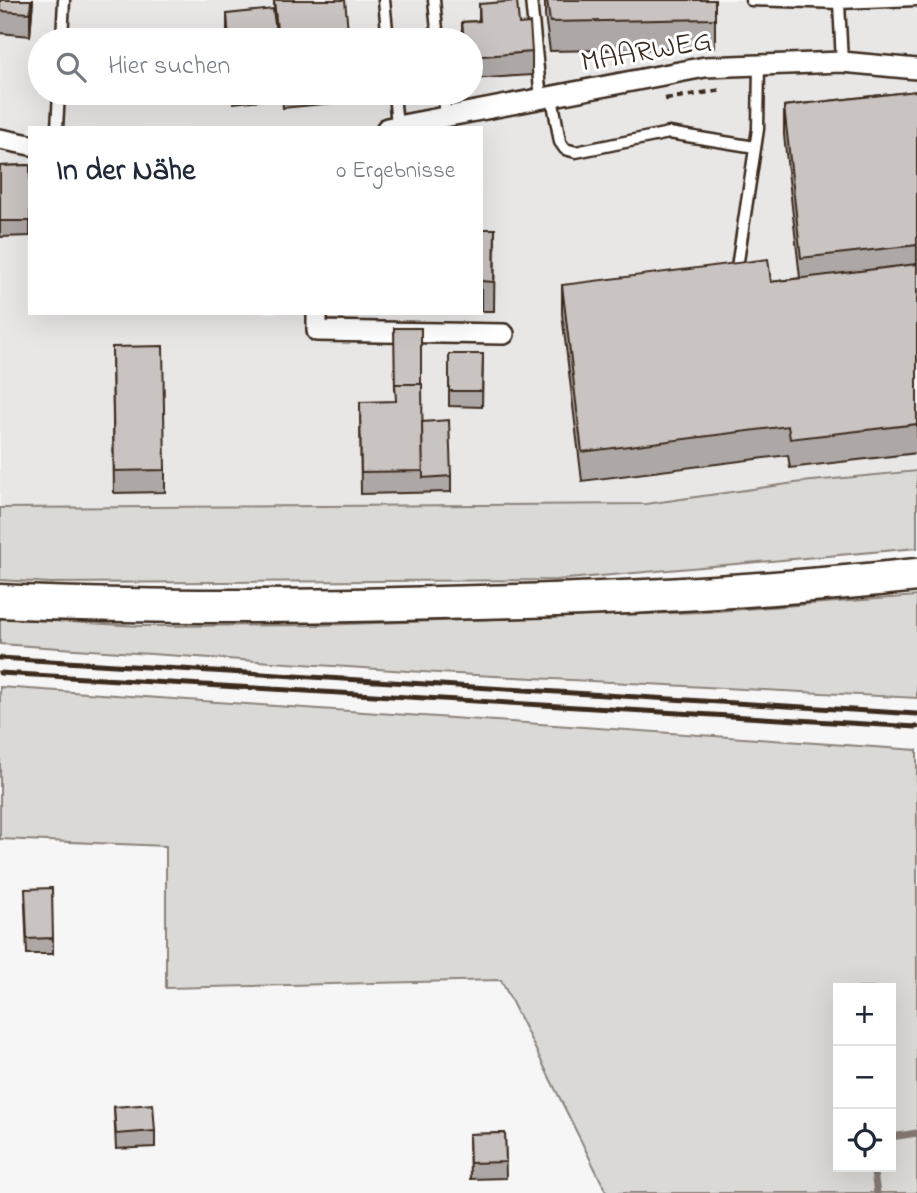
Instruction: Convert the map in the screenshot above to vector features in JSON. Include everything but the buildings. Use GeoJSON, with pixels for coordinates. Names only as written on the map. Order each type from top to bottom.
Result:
{"type":"FeatureCollection","features":[{"type":"Feature","properties":{"kind":"main road"},"geometry":{"type":"LineString","coordinates":[[0,601],[150,608],[547,601],[693,594],[917,575]]}},
{"type":"Feature","properties":{"kind":"street","name":"MAARWEG"},"geometry":{"type":"LineString","coordinates":[[398,126],[705,67],[842,62],[917,69]]}},
{"type":"Feature","properties":{"kind":"street"},"geometry":{"type":"LineString","coordinates":[[0,139],[28,145]]}},
{"type":"Feature","properties":{"kind":"street"},"geometry":{"type":"LineString","coordinates":[[317,315],[317,331],[504,334]]}},
{"type":"Feature","properties":{"kind":"lane"},"geometry":{"type":"LineString","coordinates":[[63,28],[64,0]]}},
{"type":"Feature","properties":{"kind":"lane"},"geometry":{"type":"LineString","coordinates":[[384,0],[387,28]]}},
{"type":"Feature","properties":{"kind":"lane"},"geometry":{"type":"LineString","coordinates":[[434,0],[437,28]]}},
{"type":"Feature","properties":{"kind":"lane"},"geometry":{"type":"LineString","coordinates":[[531,0],[547,98],[559,142],[565,149],[576,152],[669,133],[755,147]]}},
{"type":"Feature","properties":{"kind":"lane"},"geometry":{"type":"LineString","coordinates":[[751,0],[839,3],[917,1]]}},
{"type":"Feature","properties":{"kind":"lane"},"geometry":{"type":"LineString","coordinates":[[839,3],[842,62]]}},
{"type":"Feature","properties":{"kind":"lane"},"geometry":{"type":"LineString","coordinates":[[735,283],[755,147],[761,83],[759,63]]}},
{"type":"Feature","properties":{"kind":"lane"},"geometry":{"type":"LineString","coordinates":[[57,126],[58,105]]}},
{"type":"Feature","properties":{"kind":"lane"},"geometry":{"type":"LineString","coordinates":[[392,126],[393,105]]}},
{"type":"Feature","properties":{"kind":"lane"},"geometry":{"type":"LineString","coordinates":[[444,105],[446,118]]}},
{"type":"Feature","properties":{"kind":"path"},"geometry":{"type":"LineString","coordinates":[[651,101],[761,83]]}},
{"type":"Feature","properties":{"kind":"shaded area"},"geometry":{"type":"Polygon","coordinates":[[[0,0],[917,0],[917,471],[802,482],[646,504],[0,508],[0,0]]]}},
{"type":"Feature","properties":{"kind":"shaded area"},"geometry":{"type":"Polygon","coordinates":[[[917,471],[917,548],[556,580],[51,583],[0,580],[0,508],[646,504],[802,482],[917,471]]]}},
{"type":"Feature","properties":{"kind":"shaded area"},"geometry":{"type":"Polygon","coordinates":[[[917,596],[917,698],[438,673],[0,644],[0,618],[140,626],[317,625],[704,612],[917,596]]]}},
{"type":"Feature","properties":{"kind":"shaded area"},"geometry":{"type":"Polygon","coordinates":[[[0,687],[917,750],[917,1193],[607,1193],[501,980],[166,988],[166,846],[0,839],[0,687]]]}},
{"type":"Feature","properties":{"kind":"waterway"},"geometry":{"type":"LineString","coordinates":[[896,1136],[917,1133]]}},
{"type":"Feature","properties":{"kind":"waterway"},"geometry":{"type":"LineString","coordinates":[[874,1172],[877,1193]]}},
{"type":"Feature","properties":{"kind":"railway"},"geometry":{"type":"LineString","coordinates":[[0,658],[917,714]]}},
{"type":"Feature","properties":{"kind":"railway"},"geometry":{"type":"LineString","coordinates":[[0,673],[917,727]]}}]}
